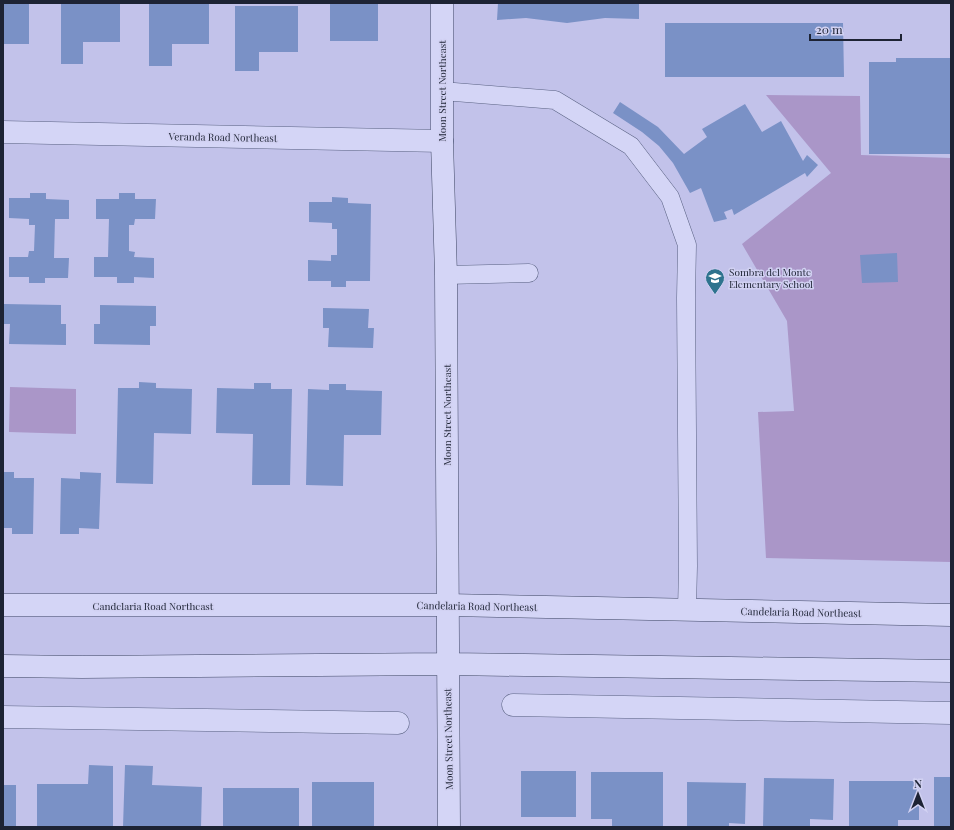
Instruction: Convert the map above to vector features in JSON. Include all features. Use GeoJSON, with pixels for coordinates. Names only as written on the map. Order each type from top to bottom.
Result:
{"type":"FeatureCollection","features":[{"type":"Feature","properties":{"kind":"street","name":"Moon Street Northeast"},"geometry":{"type":"LineString","coordinates":[[442,3],[442,141],[446,275],[449,827]]}},
{"type":"Feature","properties":{"kind":"street","name":"Veranda Road Northeast"},"geometry":{"type":"LineString","coordinates":[[3,132],[442,141]]}},
{"type":"Feature","properties":{"kind":"street","name":"Candelaria Road Northeast"},"geometry":{"type":"LineString","coordinates":[[3,605],[448,605],[951,615]]}},
{"type":"Feature","properties":{"kind":"street"},"geometry":{"type":"LineString","coordinates":[[3,666],[90,667],[447,664],[951,671]]}},
{"type":"Feature","properties":{"kind":"street"},"geometry":{"type":"LineString","coordinates":[[513,705],[951,713]]}},
{"type":"Feature","properties":{"kind":"street"},"geometry":{"type":"LineString","coordinates":[[3,717],[398,723]]}},
{"type":"Feature","properties":{"kind":"lane"},"geometry":{"type":"LineString","coordinates":[[442,90],[555,100],[631,146],[670,197],[688,245],[686,298],[687,610]]}},
{"type":"Feature","properties":{"kind":"lane"},"geometry":{"type":"LineString","coordinates":[[446,275],[529,273]]}},
{"type":"Feature","properties":{"kind":"shaded area"},"geometry":{"type":"Polygon","coordinates":[[[766,95],[860,96],[861,155],[951,158],[951,562],[766,558],[758,412],[794,411],[787,321],[742,244],[831,173],[766,95]]]}},
{"type":"Feature","properties":{"kind":"shaded area"},"geometry":{"type":"Polygon","coordinates":[[[10,387],[76,389],[76,434],[9,432],[10,387]]]}},
{"type":"Feature","properties":{"kind":"building"},"geometry":{"type":"Polygon","coordinates":[[[3,3],[29,3],[29,44],[3,44],[3,3]]]}},
{"type":"Feature","properties":{"kind":"building"},"geometry":{"type":"Polygon","coordinates":[[[61,3],[120,3],[120,42],[83,42],[83,64],[61,64],[61,3]]]}},
{"type":"Feature","properties":{"kind":"building"},"geometry":{"type":"Polygon","coordinates":[[[149,3],[209,3],[209,44],[172,44],[172,66],[149,66],[149,3]]]}},
{"type":"Feature","properties":{"kind":"building"},"geometry":{"type":"Polygon","coordinates":[[[330,3],[378,3],[378,41],[330,41],[330,3]]]}},
{"type":"Feature","properties":{"kind":"building"},"geometry":{"type":"Polygon","coordinates":[[[498,3],[639,3],[639,19],[605,18],[567,23],[526,18],[497,20],[498,3]]]}},
{"type":"Feature","properties":{"kind":"building"},"geometry":{"type":"Polygon","coordinates":[[[235,6],[298,6],[298,52],[259,52],[259,71],[235,71],[235,6]]]}},
{"type":"Feature","properties":{"kind":"building"},"geometry":{"type":"Polygon","coordinates":[[[665,23],[843,23],[844,77],[665,77],[665,23]]]}},
{"type":"Feature","properties":{"kind":"building"},"geometry":{"type":"Polygon","coordinates":[[[896,58],[951,58],[951,154],[869,154],[869,62],[896,62],[896,58]]]}},
{"type":"Feature","properties":{"kind":"building"},"geometry":{"type":"Polygon","coordinates":[[[620,102],[658,127],[684,154],[707,137],[702,129],[745,104],[762,132],[781,121],[803,161],[807,155],[818,165],[807,177],[805,173],[734,215],[732,209],[724,212],[727,219],[714,222],[701,188],[690,193],[673,163],[659,146],[642,132],[613,113],[620,102]]]}},
{"type":"Feature","properties":{"kind":"building"},"geometry":{"type":"Polygon","coordinates":[[[30,193],[46,193],[46,199],[69,200],[69,219],[55,219],[54,258],[69,258],[68,278],[45,278],[45,283],[29,283],[29,277],[9,277],[9,257],[28,257],[29,251],[34,251],[35,225],[29,225],[29,219],[9,218],[9,198],[30,198],[30,193]]]}},
{"type":"Feature","properties":{"kind":"building"},"geometry":{"type":"Polygon","coordinates":[[[119,193],[135,193],[135,199],[156,199],[155,219],[135,219],[134,225],[129,225],[129,251],[135,252],[134,257],[154,258],[154,278],[134,277],[134,283],[117,283],[117,277],[94,277],[94,257],[108,257],[109,219],[96,219],[96,199],[119,199],[119,193]]]}},
{"type":"Feature","properties":{"kind":"building"},"geometry":{"type":"Polygon","coordinates":[[[332,197],[348,198],[348,203],[371,204],[370,281],[346,281],[346,287],[331,287],[331,281],[308,281],[308,260],[331,261],[331,255],[337,255],[337,229],[332,229],[332,223],[309,222],[309,202],[332,202],[332,197]]]}},
{"type":"Feature","properties":{"kind":"building"},"geometry":{"type":"Polygon","coordinates":[[[897,253],[898,282],[862,283],[860,255],[897,253]]]}},
{"type":"Feature","properties":{"kind":"building"},"geometry":{"type":"Polygon","coordinates":[[[4,304],[61,305],[61,324],[66,324],[66,345],[9,344],[10,324],[4,324],[4,304]]]}},
{"type":"Feature","properties":{"kind":"building"},"geometry":{"type":"Polygon","coordinates":[[[100,305],[156,306],[156,326],[150,326],[150,345],[94,344],[94,324],[100,324],[100,305]]]}},
{"type":"Feature","properties":{"kind":"building"},"geometry":{"type":"Polygon","coordinates":[[[323,308],[369,309],[368,328],[374,328],[373,348],[328,347],[329,328],[323,328],[323,308]]]}},
{"type":"Feature","properties":{"kind":"building"},"geometry":{"type":"Polygon","coordinates":[[[139,382],[156,383],[156,388],[192,389],[191,434],[154,433],[153,484],[116,483],[118,388],[139,388],[139,382]]]}},
{"type":"Feature","properties":{"kind":"building"},"geometry":{"type":"Polygon","coordinates":[[[254,383],[271,383],[271,389],[292,389],[290,485],[252,485],[253,434],[216,433],[217,388],[254,389],[254,383]]]}},
{"type":"Feature","properties":{"kind":"building"},"geometry":{"type":"Polygon","coordinates":[[[329,384],[346,384],[346,390],[382,391],[381,435],[344,435],[343,486],[306,485],[308,389],[329,390],[329,384]]]}},
{"type":"Feature","properties":{"kind":"building"},"geometry":{"type":"Polygon","coordinates":[[[3,472],[14,472],[14,478],[34,478],[33,534],[12,534],[12,528],[3,528],[3,472]]]}},
{"type":"Feature","properties":{"kind":"building"},"geometry":{"type":"Polygon","coordinates":[[[80,472],[101,473],[99,529],[79,528],[79,534],[60,534],[61,478],[80,479],[80,472]]]}},
{"type":"Feature","properties":{"kind":"building"},"geometry":{"type":"Polygon","coordinates":[[[89,765],[113,766],[113,827],[37,827],[37,784],[88,784],[89,765]]]}},
{"type":"Feature","properties":{"kind":"building"},"geometry":{"type":"Polygon","coordinates":[[[125,765],[153,766],[152,785],[202,787],[201,827],[123,827],[125,765]]]}},
{"type":"Feature","properties":{"kind":"building"},"geometry":{"type":"Polygon","coordinates":[[[521,771],[576,771],[576,817],[521,817],[521,771]]]}},
{"type":"Feature","properties":{"kind":"building"},"geometry":{"type":"Polygon","coordinates":[[[591,772],[663,772],[663,827],[612,827],[612,819],[591,819],[591,772]]]}},
{"type":"Feature","properties":{"kind":"building"},"geometry":{"type":"Polygon","coordinates":[[[934,777],[951,777],[951,827],[934,827],[934,777]]]}},
{"type":"Feature","properties":{"kind":"building"},"geometry":{"type":"Polygon","coordinates":[[[764,778],[834,779],[833,820],[810,819],[810,827],[763,827],[764,778]]]}},
{"type":"Feature","properties":{"kind":"building"},"geometry":{"type":"Polygon","coordinates":[[[849,781],[919,781],[919,820],[898,820],[898,827],[849,827],[849,781]]]}},
{"type":"Feature","properties":{"kind":"building"},"geometry":{"type":"Polygon","coordinates":[[[312,782],[374,782],[374,827],[312,827],[312,782]]]}},
{"type":"Feature","properties":{"kind":"building"},"geometry":{"type":"Polygon","coordinates":[[[687,782],[746,783],[745,824],[729,823],[729,827],[687,827],[687,782]]]}},
{"type":"Feature","properties":{"kind":"building"},"geometry":{"type":"Polygon","coordinates":[[[3,785],[16,785],[16,827],[3,827],[3,785]]]}},
{"type":"Feature","properties":{"kind":"building"},"geometry":{"type":"Polygon","coordinates":[[[223,788],[299,788],[299,827],[223,827],[223,788]]]}},
{"type":"Feature","properties":{"kind":"place","name":"Sombra del Monte Elementary School"},"geometry":{"type":"Point","coordinates":[715,295]}}]}
